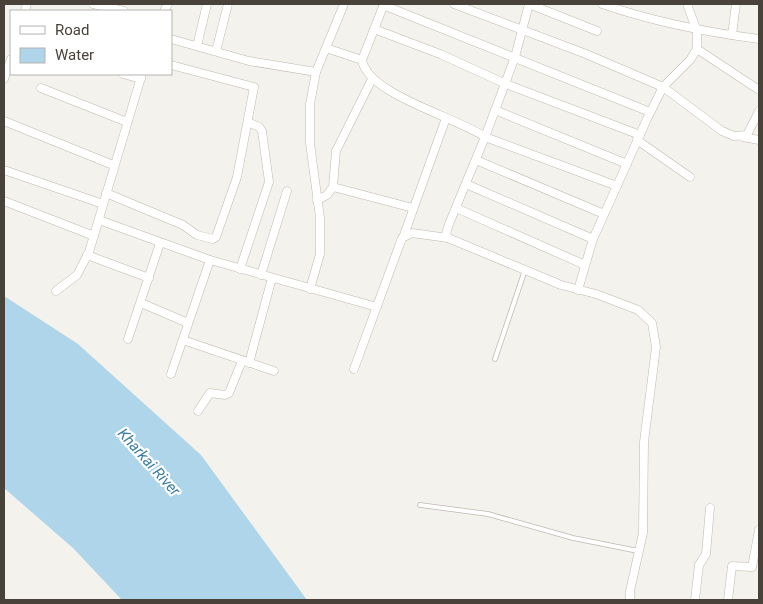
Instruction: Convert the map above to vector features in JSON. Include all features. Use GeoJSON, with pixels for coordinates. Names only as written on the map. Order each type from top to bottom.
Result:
{"type":"FeatureCollection","features":[{"type":"Feature","properties":{"kind":"street"},"geometry":{"type":"LineString","coordinates":[[93,4],[120,10]]}},
{"type":"Feature","properties":{"kind":"street"},"geometry":{"type":"LineString","coordinates":[[197,46],[207,4]]}},
{"type":"Feature","properties":{"kind":"street"},"geometry":{"type":"LineString","coordinates":[[216,51],[228,4]]}},
{"type":"Feature","properties":{"kind":"street"},"geometry":{"type":"LineString","coordinates":[[310,288],[320,254],[317,200],[310,143],[310,117],[316,72],[344,4]]}},
{"type":"Feature","properties":{"kind":"street"},"geometry":{"type":"LineString","coordinates":[[454,4],[523,32],[586,54],[663,87],[722,131],[759,140]]}},
{"type":"Feature","properties":{"kind":"street"},"geometry":{"type":"LineString","coordinates":[[448,238],[446,234],[506,84],[523,32],[529,4],[597,31]]}},
{"type":"Feature","properties":{"kind":"street"},"geometry":{"type":"LineString","coordinates":[[602,4],[697,31],[759,39]]}},
{"type":"Feature","properties":{"kind":"street"},"geometry":{"type":"LineString","coordinates":[[630,13],[631,4]]}},
{"type":"Feature","properties":{"kind":"street"},"geometry":{"type":"LineString","coordinates":[[578,290],[593,239],[650,112],[663,87],[690,60],[697,49],[697,31],[687,4]]}},
{"type":"Feature","properties":{"kind":"street"},"geometry":{"type":"LineString","coordinates":[[732,35],[736,4]]}},
{"type":"Feature","properties":{"kind":"street"},"geometry":{"type":"LineString","coordinates":[[617,186],[485,137],[384,88],[372,79],[363,70],[362,60],[384,5],[650,112]]}},
{"type":"Feature","properties":{"kind":"street"},"geometry":{"type":"LineString","coordinates":[[374,29],[440,54],[506,84],[638,138],[690,177]]}},
{"type":"Feature","properties":{"kind":"street"},"geometry":{"type":"LineString","coordinates":[[172,38],[249,61],[316,72]]}},
{"type":"Feature","properties":{"kind":"street"},"geometry":{"type":"LineString","coordinates":[[326,48],[362,60]]}},
{"type":"Feature","properties":{"kind":"street"},"geometry":{"type":"LineString","coordinates":[[697,49],[759,90]]}},
{"type":"Feature","properties":{"kind":"street"},"geometry":{"type":"LineString","coordinates":[[4,79],[10,62]]}},
{"type":"Feature","properties":{"kind":"street"},"geometry":{"type":"LineString","coordinates":[[106,193],[183,225],[197,235],[213,239],[216,237],[237,177],[254,91],[252,85],[172,65]]}},
{"type":"Feature","properties":{"kind":"street"},"geometry":{"type":"LineString","coordinates":[[56,291],[77,275],[87,255],[141,76]]}},
{"type":"Feature","properties":{"kind":"street"},"geometry":{"type":"LineString","coordinates":[[317,200],[327,195],[333,187],[336,151],[372,79]]}},
{"type":"Feature","properties":{"kind":"street"},"geometry":{"type":"LineString","coordinates":[[41,88],[126,122]]}},
{"type":"Feature","properties":{"kind":"street"},"geometry":{"type":"LineString","coordinates":[[495,110],[627,164]]}},
{"type":"Feature","properties":{"kind":"street"},"geometry":{"type":"LineString","coordinates":[[741,137],[747,135],[752,130],[759,111]]}},
{"type":"Feature","properties":{"kind":"street"},"geometry":{"type":"LineString","coordinates":[[354,369],[446,118]]}},
{"type":"Feature","properties":{"kind":"street"},"geometry":{"type":"LineString","coordinates":[[4,121],[114,164]]}},
{"type":"Feature","properties":{"kind":"street"},"geometry":{"type":"LineString","coordinates":[[240,269],[270,176],[262,131],[259,127],[248,122]]}},
{"type":"Feature","properties":{"kind":"street"},"geometry":{"type":"LineString","coordinates":[[476,160],[604,214]]}},
{"type":"Feature","properties":{"kind":"street"},"geometry":{"type":"LineString","coordinates":[[4,170],[103,204]]}},
{"type":"Feature","properties":{"kind":"street"},"geometry":{"type":"LineString","coordinates":[[466,184],[593,239]]}},
{"type":"Feature","properties":{"kind":"street"},"geometry":{"type":"LineString","coordinates":[[333,187],[413,208]]}},
{"type":"Feature","properties":{"kind":"street"},"geometry":{"type":"LineString","coordinates":[[261,275],[287,192]]}},
{"type":"Feature","properties":{"kind":"street"},"geometry":{"type":"LineString","coordinates":[[4,201],[94,236]]}},
{"type":"Feature","properties":{"kind":"street"},"geometry":{"type":"LineString","coordinates":[[456,208],[585,265]]}},
{"type":"Feature","properties":{"kind":"street"},"geometry":{"type":"LineString","coordinates":[[99,220],[210,260],[377,308]]}},
{"type":"Feature","properties":{"kind":"street"},"geometry":{"type":"LineString","coordinates":[[404,235],[416,233],[448,238],[525,270],[578,290],[596,294],[643,313],[652,323],[656,347],[645,434],[645,514],[640,552],[630,591],[630,600]]}},
{"type":"Feature","properties":{"kind":"street"},"geometry":{"type":"LineString","coordinates":[[128,340],[160,243]]}},
{"type":"Feature","properties":{"kind":"street"},"geometry":{"type":"LineString","coordinates":[[87,255],[149,278]]}},
{"type":"Feature","properties":{"kind":"street"},"geometry":{"type":"LineString","coordinates":[[171,374],[210,260]]}},
{"type":"Feature","properties":{"kind":"street"},"geometry":{"type":"LineString","coordinates":[[198,411],[210,393],[224,395],[229,393],[246,362],[272,278]]}},
{"type":"Feature","properties":{"kind":"street"},"geometry":{"type":"LineString","coordinates":[[141,303],[188,323]]}},
{"type":"Feature","properties":{"kind":"street"},"geometry":{"type":"LineString","coordinates":[[183,340],[274,372]]}},
{"type":"Feature","properties":{"kind":"street"},"geometry":{"type":"LineString","coordinates":[[695,600],[699,565],[706,554],[710,508]]}},
{"type":"Feature","properties":{"kind":"street"},"geometry":{"type":"LineString","coordinates":[[728,600],[732,566],[752,566],[759,530]]}},
{"type":"Feature","properties":{"kind":"lane"},"geometry":{"type":"LineString","coordinates":[[495,359],[525,270]]}},
{"type":"Feature","properties":{"kind":"lane"},"geometry":{"type":"LineString","coordinates":[[420,505],[488,514],[573,538],[640,552]]}},
{"type":"Feature","properties":{"kind":"water","name":"Kharkai River"},"geometry":{"type":"Polygon","coordinates":[[[4,296],[78,344],[201,455],[307,600],[122,600],[73,548],[4,488],[4,296]]]}}]}
